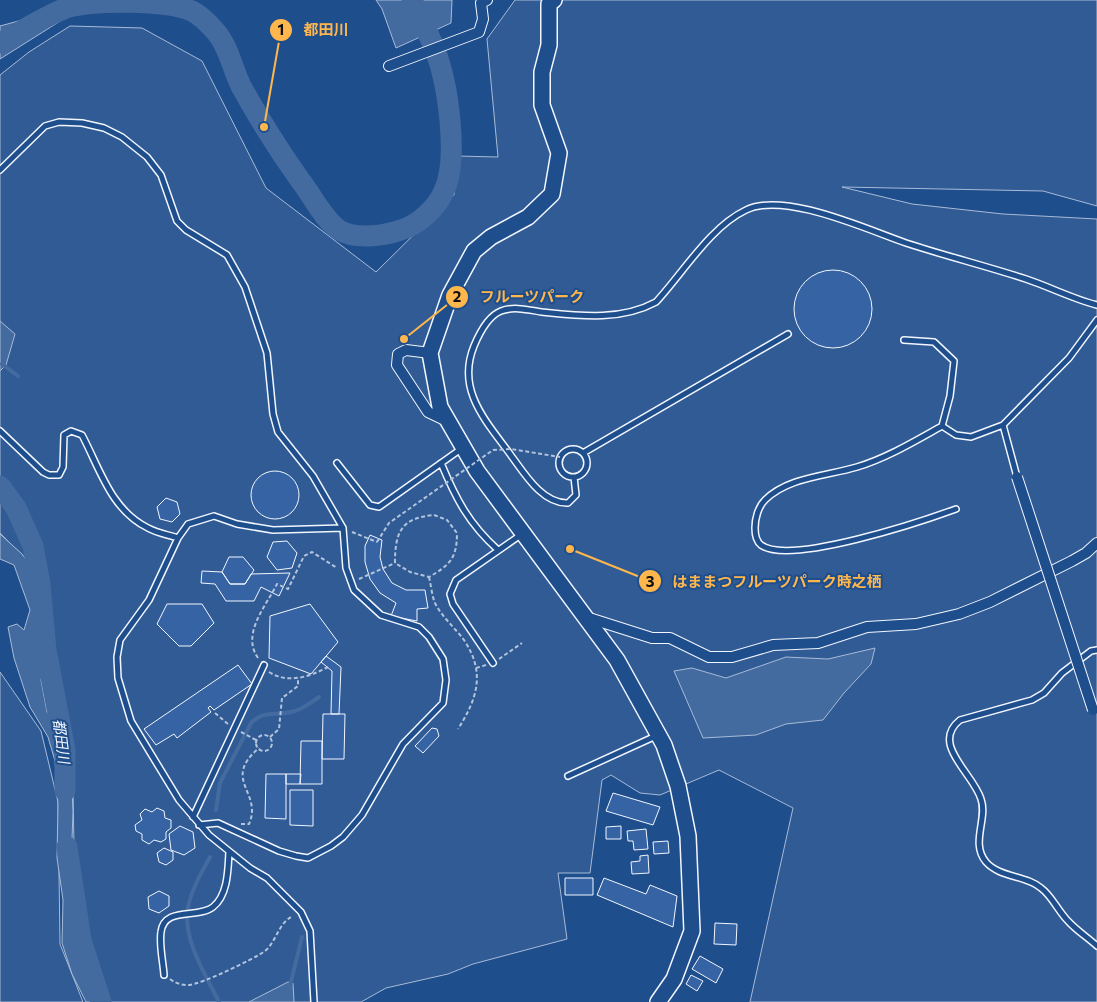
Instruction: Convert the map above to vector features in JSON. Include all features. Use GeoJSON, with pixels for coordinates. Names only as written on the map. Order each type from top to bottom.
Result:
{"type":"FeatureCollection","features":[{"type":"Feature","properties":{"kind":"street"},"geometry":{"type":"LineString","coordinates":[[389,66],[479,32],[483,19],[481,3],[487,0]]}},
{"type":"Feature","properties":{"kind":"street"},"geometry":{"type":"LineString","coordinates":[[554,0],[549,4],[549,44],[542,72],[542,106],[559,153],[552,194],[528,217],[491,238],[474,251],[450,295],[430,353],[440,407],[477,471],[617,660],[664,745],[678,786],[688,836],[692,887],[692,931],[674,979],[658,1002]]}},
{"type":"Feature","properties":{"kind":"street"},"geometry":{"type":"LineString","coordinates":[[430,353],[406,350],[398,354],[397,365],[428,412],[449,422]]}},
{"type":"Feature","properties":{"kind":"street"},"geometry":{"type":"LineString","coordinates":[[1016,477],[1093,710]]}},
{"type":"Feature","properties":{"kind":"street"},"geometry":{"type":"LineString","coordinates":[[586,617],[652,638],[670,638],[709,657],[732,657],[773,645],[818,643],[867,627],[916,624],[959,614],[990,602],[1072,561],[1086,553],[1097,543]]}},
{"type":"Feature","properties":{"kind":"lane"},"geometry":{"type":"LineString","coordinates":[[0,170],[45,126],[59,122],[82,123],[104,128],[122,137],[147,157],[160,175],[178,221],[186,230],[227,255],[245,287],[267,353],[272,414],[278,432],[313,476],[343,528],[348,575],[354,590],[381,615],[419,627],[429,637],[443,659],[446,680],[443,703],[403,744],[362,816],[343,837],[321,852],[308,858],[279,851],[218,823],[199,825]]}},
{"type":"Feature","properties":{"kind":"lane"},"geometry":{"type":"LineString","coordinates":[[574,477],[576,495],[568,503],[550,501],[519,467],[474,403],[468,376],[470,355],[478,335],[488,321],[500,311],[517,308],[573,316],[600,316],[634,312],[644,308],[662,296],[718,229],[747,209],[765,205],[795,208],[842,219],[906,243],[1026,279],[1097,306]]}},
{"type":"Feature","properties":{"kind":"lane"},"geometry":{"type":"LineString","coordinates":[[942,426],[956,435],[971,437],[1003,425],[1069,358],[1097,320]]}},
{"type":"Feature","properties":{"kind":"lane"},"geometry":{"type":"LineString","coordinates":[[583,453],[788,334]]}},
{"type":"Feature","properties":{"kind":"lane"},"geometry":{"type":"LineString","coordinates":[[904,340],[934,342],[954,361],[950,396],[942,426],[905,446],[857,467],[816,476],[781,489],[764,500],[759,509],[755,520],[756,538],[759,544],[767,548],[797,550],[884,532],[956,509]]}},
{"type":"Feature","properties":{"kind":"lane"},"geometry":{"type":"LineString","coordinates":[[1003,425],[1016,477]]}},
{"type":"Feature","properties":{"kind":"lane"},"geometry":{"type":"LineString","coordinates":[[0,431],[43,472],[49,475],[59,475],[63,468],[64,435],[71,431],[82,435],[112,497],[148,528],[178,538]]}},
{"type":"Feature","properties":{"kind":"lane"},"geometry":{"type":"LineString","coordinates":[[337,463],[370,505],[379,507],[464,447]]}},
{"type":"Feature","properties":{"kind":"lane"},"geometry":{"type":"LineString","coordinates":[[574,448],[583,453],[588,464],[586,471],[574,477],[564,475],[561,469],[560,457],[568,449],[574,448]]}},
{"type":"Feature","properties":{"kind":"lane"},"geometry":{"type":"LineString","coordinates":[[441,463],[461,509],[474,526],[498,550]]}},
{"type":"Feature","properties":{"kind":"lane"},"geometry":{"type":"LineString","coordinates":[[314,1002],[310,931],[301,912],[267,878],[230,852],[199,825],[179,800],[131,720],[118,678],[117,657],[120,640],[149,600],[178,538],[188,524],[214,516],[237,524],[272,530],[343,528]]}},
{"type":"Feature","properties":{"kind":"lane"},"geometry":{"type":"LineString","coordinates":[[493,663],[453,604],[450,594],[456,580],[522,534]]}},
{"type":"Feature","properties":{"kind":"lane"},"geometry":{"type":"LineString","coordinates":[[1097,650],[1092,651],[1062,673],[1044,693],[1032,700],[960,720],[951,726],[948,735],[952,753],[981,799],[978,842],[982,856],[988,864],[1002,872],[1041,887],[1068,921],[1097,946]]}},
{"type":"Feature","properties":{"kind":"lane"},"geometry":{"type":"LineString","coordinates":[[193,817],[237,729],[264,665]]}},
{"type":"Feature","properties":{"kind":"lane"},"geometry":{"type":"LineString","coordinates":[[568,776],[658,735]]}},
{"type":"Feature","properties":{"kind":"lane"},"geometry":{"type":"LineString","coordinates":[[164,975],[161,931],[170,918],[180,914],[196,913],[212,908],[223,893],[230,852]]}},
{"type":"Feature","properties":{"kind":"path"},"geometry":{"type":"LineString","coordinates":[[343,528],[377,542],[389,523],[493,450],[511,449],[560,457]]}},
{"type":"Feature","properties":{"kind":"path"},"geometry":{"type":"LineString","coordinates":[[434,515],[447,520],[457,533],[457,548],[448,566],[429,577],[410,572],[395,563],[395,545],[401,527],[417,516],[434,515]]}},
{"type":"Feature","properties":{"kind":"path"},"geometry":{"type":"LineString","coordinates":[[328,667],[309,677],[298,678],[270,674],[256,655],[252,640],[255,624],[277,584],[288,588],[304,556],[312,552],[348,575],[361,580],[395,563]]}},
{"type":"Feature","properties":{"kind":"path"},"geometry":{"type":"LineString","coordinates":[[429,577],[435,603],[464,641],[474,661],[477,682],[472,705],[458,729]]}},
{"type":"Feature","properties":{"kind":"path"},"geometry":{"type":"LineString","coordinates":[[270,737],[279,729],[282,698],[298,686],[298,678]]}},
{"type":"Feature","properties":{"kind":"path"},"geometry":{"type":"LineString","coordinates":[[215,713],[256,740]]}},
{"type":"Feature","properties":{"kind":"path"},"geometry":{"type":"LineString","coordinates":[[269,735],[274,742],[270,750],[262,751],[255,744],[256,740],[257,737],[269,735]]}},
{"type":"Feature","properties":{"kind":"path"},"geometry":{"type":"LineString","coordinates":[[222,825],[249,824],[253,810],[243,784],[242,774],[249,756],[259,748]]}},
{"type":"Feature","properties":{"kind":"path"},"geometry":{"type":"LineString","coordinates":[[164,975],[176,984],[188,985],[201,982],[264,952],[283,923],[301,912]]}},
{"type":"Feature","properties":{"kind":"shaded area"},"geometry":{"type":"Polygon","coordinates":[[[376,0],[452,0],[451,23],[396,48],[382,9],[376,0]]]}},
{"type":"Feature","properties":{"kind":"shaded area"},"geometry":{"type":"Polygon","coordinates":[[[515,0],[1097,0],[1097,206],[1043,191],[842,187],[912,204],[1003,214],[1097,219],[1097,1002],[750,1002],[793,808],[719,770],[660,795],[640,793],[611,775],[602,780],[590,873],[558,873],[567,939],[473,964],[448,974],[386,988],[361,1002],[102,1002],[75,905],[73,789],[51,657],[24,557],[0,533],[0,75],[29,52],[70,26],[142,28],[202,61],[266,188],[376,272],[454,195],[457,156],[498,157],[487,39],[515,0]]]}},
{"type":"Feature","properties":{"kind":"shaded area"},"geometry":{"type":"Polygon","coordinates":[[[92,1],[0,59],[0,26],[92,1]]]}},
{"type":"Feature","properties":{"kind":"shaded area"},"geometry":{"type":"Polygon","coordinates":[[[0,321],[15,334],[6,365],[0,371],[0,321]]]}},
{"type":"Feature","properties":{"kind":"shaded area"},"geometry":{"type":"Polygon","coordinates":[[[0,534],[22,554],[34,570],[38,593],[39,627],[36,640],[43,670],[41,680],[47,712],[56,726],[72,787],[70,895],[78,949],[91,1002],[86,1002],[72,974],[62,943],[63,900],[57,858],[58,805],[55,761],[48,737],[30,707],[14,658],[8,627],[17,624],[24,630],[30,610],[14,565],[0,559],[0,534]]]}},
{"type":"Feature","properties":{"kind":"shaded area"},"geometry":{"type":"Polygon","coordinates":[[[875,648],[871,664],[844,693],[823,720],[786,724],[756,735],[703,738],[674,671],[692,668],[726,678],[786,657],[828,659],[875,648]]]}},
{"type":"Feature","properties":{"kind":"shaded area"},"geometry":{"type":"Polygon","coordinates":[[[0,672],[41,731],[58,802],[60,944],[83,1002],[0,1002],[0,672]]]}},
{"type":"Feature","properties":{"kind":"shaded area"},"geometry":{"type":"Polygon","coordinates":[[[288,982],[293,983],[294,1002],[249,1002],[288,982]]]}},
{"type":"Feature","properties":{"kind":"building"},"geometry":{"type":"Polygon","coordinates":[[[833,270],[848,273],[861,281],[869,294],[872,309],[869,324],[861,337],[848,345],[833,348],[818,345],[805,337],[797,324],[794,309],[797,294],[805,281],[818,273],[833,270]]]}},
{"type":"Feature","properties":{"kind":"building"},"geometry":{"type":"Polygon","coordinates":[[[270,471],[280,471],[292,478],[299,490],[299,500],[292,512],[280,519],[270,519],[262,515],[255,508],[251,500],[251,490],[255,482],[262,475],[270,471]]]}},
{"type":"Feature","properties":{"kind":"building"},"geometry":{"type":"Polygon","coordinates":[[[166,498],[177,502],[180,514],[172,522],[160,519],[157,507],[166,498]]]}},
{"type":"Feature","properties":{"kind":"building"},"geometry":{"type":"Polygon","coordinates":[[[370,535],[382,540],[380,557],[383,569],[392,583],[406,590],[425,590],[428,608],[417,609],[417,621],[391,616],[396,603],[380,593],[370,579],[365,562],[365,546],[370,535]]]}},
{"type":"Feature","properties":{"kind":"building"},"geometry":{"type":"Polygon","coordinates":[[[287,541],[297,553],[292,568],[277,570],[267,557],[273,542],[287,541]]]}},
{"type":"Feature","properties":{"kind":"building"},"geometry":{"type":"Polygon","coordinates":[[[229,557],[243,557],[254,570],[245,584],[230,584],[222,572],[229,557]]]}},
{"type":"Feature","properties":{"kind":"building"},"geometry":{"type":"Polygon","coordinates":[[[202,571],[222,572],[230,584],[245,584],[251,574],[290,573],[279,596],[261,587],[254,601],[226,601],[215,584],[201,583],[202,571]]]}},
{"type":"Feature","properties":{"kind":"building"},"geometry":{"type":"Polygon","coordinates":[[[167,604],[202,604],[214,623],[191,646],[179,646],[157,624],[167,604]]]}},
{"type":"Feature","properties":{"kind":"building"},"geometry":{"type":"Polygon","coordinates":[[[310,604],[338,642],[311,674],[269,658],[270,616],[310,604]]]}},
{"type":"Feature","properties":{"kind":"building"},"geometry":{"type":"Polygon","coordinates":[[[326,656],[341,667],[339,714],[331,714],[332,671],[321,662],[326,656]]]}},
{"type":"Feature","properties":{"kind":"building"},"geometry":{"type":"Polygon","coordinates":[[[238,665],[252,684],[214,710],[210,706],[208,708],[211,712],[177,738],[174,734],[156,745],[144,729],[238,665]]]}},
{"type":"Feature","properties":{"kind":"building"},"geometry":{"type":"Polygon","coordinates":[[[323,714],[345,714],[344,759],[322,759],[323,714]]]}},
{"type":"Feature","properties":{"kind":"building"},"geometry":{"type":"Polygon","coordinates":[[[432,728],[437,729],[439,736],[423,753],[415,746],[432,728]]]}},
{"type":"Feature","properties":{"kind":"building"},"geometry":{"type":"Polygon","coordinates":[[[301,741],[322,741],[322,784],[300,784],[301,741]]]}},
{"type":"Feature","properties":{"kind":"building"},"geometry":{"type":"Polygon","coordinates":[[[266,774],[286,774],[286,819],[265,818],[266,774]]]}},
{"type":"Feature","properties":{"kind":"building"},"geometry":{"type":"Polygon","coordinates":[[[286,774],[301,774],[300,784],[286,784],[286,774]]]}},
{"type":"Feature","properties":{"kind":"building"},"geometry":{"type":"Polygon","coordinates":[[[290,790],[313,790],[313,826],[290,825],[290,790]]]}},
{"type":"Feature","properties":{"kind":"building"},"geometry":{"type":"Polygon","coordinates":[[[613,793],[660,807],[653,825],[606,811],[613,793]]]}},
{"type":"Feature","properties":{"kind":"building"},"geometry":{"type":"Polygon","coordinates":[[[157,808],[164,811],[165,818],[171,820],[171,828],[166,832],[166,839],[161,842],[154,840],[149,844],[142,840],[142,834],[136,831],[135,825],[142,820],[140,814],[145,809],[152,812],[157,808]]]}},
{"type":"Feature","properties":{"kind":"building"},"geometry":{"type":"Polygon","coordinates":[[[180,826],[193,832],[195,848],[184,855],[171,850],[169,834],[180,826]]]}},
{"type":"Feature","properties":{"kind":"building"},"geometry":{"type":"Polygon","coordinates":[[[621,826],[621,839],[606,839],[606,827],[621,826]]]}},
{"type":"Feature","properties":{"kind":"building"},"geometry":{"type":"Polygon","coordinates":[[[646,829],[648,849],[634,850],[633,841],[628,841],[627,831],[646,829]]]}},
{"type":"Feature","properties":{"kind":"building"},"geometry":{"type":"Polygon","coordinates":[[[668,841],[669,853],[654,854],[653,842],[668,841]]]}},
{"type":"Feature","properties":{"kind":"building"},"geometry":{"type":"Polygon","coordinates":[[[164,848],[173,852],[173,860],[166,865],[159,862],[157,853],[164,848]]]}},
{"type":"Feature","properties":{"kind":"building"},"geometry":{"type":"Polygon","coordinates":[[[648,855],[649,873],[632,874],[631,862],[640,861],[640,856],[648,855]]]}},
{"type":"Feature","properties":{"kind":"building"},"geometry":{"type":"Polygon","coordinates":[[[565,878],[593,878],[593,895],[565,895],[565,878]]]}},
{"type":"Feature","properties":{"kind":"building"},"geometry":{"type":"Polygon","coordinates":[[[604,878],[646,894],[650,885],[677,896],[673,927],[597,895],[604,878]]]}},
{"type":"Feature","properties":{"kind":"building"},"geometry":{"type":"Polygon","coordinates":[[[159,891],[169,896],[169,906],[159,913],[149,909],[148,897],[159,891]]]}},
{"type":"Feature","properties":{"kind":"building"},"geometry":{"type":"Polygon","coordinates":[[[715,923],[737,924],[736,945],[714,944],[715,923]]]}},
{"type":"Feature","properties":{"kind":"building"},"geometry":{"type":"Polygon","coordinates":[[[700,956],[723,969],[716,983],[692,969],[700,956]]]}},
{"type":"Feature","properties":{"kind":"building"},"geometry":{"type":"Polygon","coordinates":[[[691,975],[703,981],[697,991],[686,984],[691,975]]]}},
{"type":"Feature","properties":{"kind":"waterway","name":"都田川"},"geometry":{"type":"LineString","coordinates":[[0,43],[49,16],[78,5],[129,2],[180,7],[192,11],[205,20],[220,38],[241,86],[269,134],[328,220],[339,230],[346,233],[361,236],[378,235],[407,228],[426,215],[437,204],[444,191],[451,160],[448,101],[440,64],[433,44],[412,0]]}},
{"type":"Feature","properties":{"kind":"waterway"},"geometry":{"type":"LineString","coordinates":[[2,364],[18,376]]}},
{"type":"Feature","properties":{"kind":"waterway","name":"都田川"},"geometry":{"type":"LineString","coordinates":[[0,486],[16,508],[33,546],[40,584],[46,650],[65,750],[65,791]]}},
{"type":"Feature","properties":{"kind":"waterway"},"geometry":{"type":"LineString","coordinates":[[216,810],[220,783],[251,723],[260,716],[299,710],[319,697]]}},
{"type":"Feature","properties":{"kind":"waterway","name":"都田川"},"geometry":{"type":"LineString","coordinates":[[67,847],[81,940],[101,1002]]}},
{"type":"Feature","properties":{"kind":"waterway"},"geometry":{"type":"LineString","coordinates":[[210,857],[192,894],[187,919],[188,932],[196,956],[219,1002]]}},
{"type":"Feature","properties":{"kind":"waterway"},"geometry":{"type":"LineString","coordinates":[[290,986],[302,937]]}},
{"type":"Feature","properties":{"kind":"place","name":"都田川"},"geometry":{"type":"Point","coordinates":[264,127]}},
{"type":"Feature","properties":{"kind":"place","name":"フルーツパーク"},"geometry":{"type":"Point","coordinates":[404,339]}},
{"type":"Feature","properties":{"kind":"place","name":"はままつフルーツパーク時之栖"},"geometry":{"type":"Point","coordinates":[570,549]}}]}
